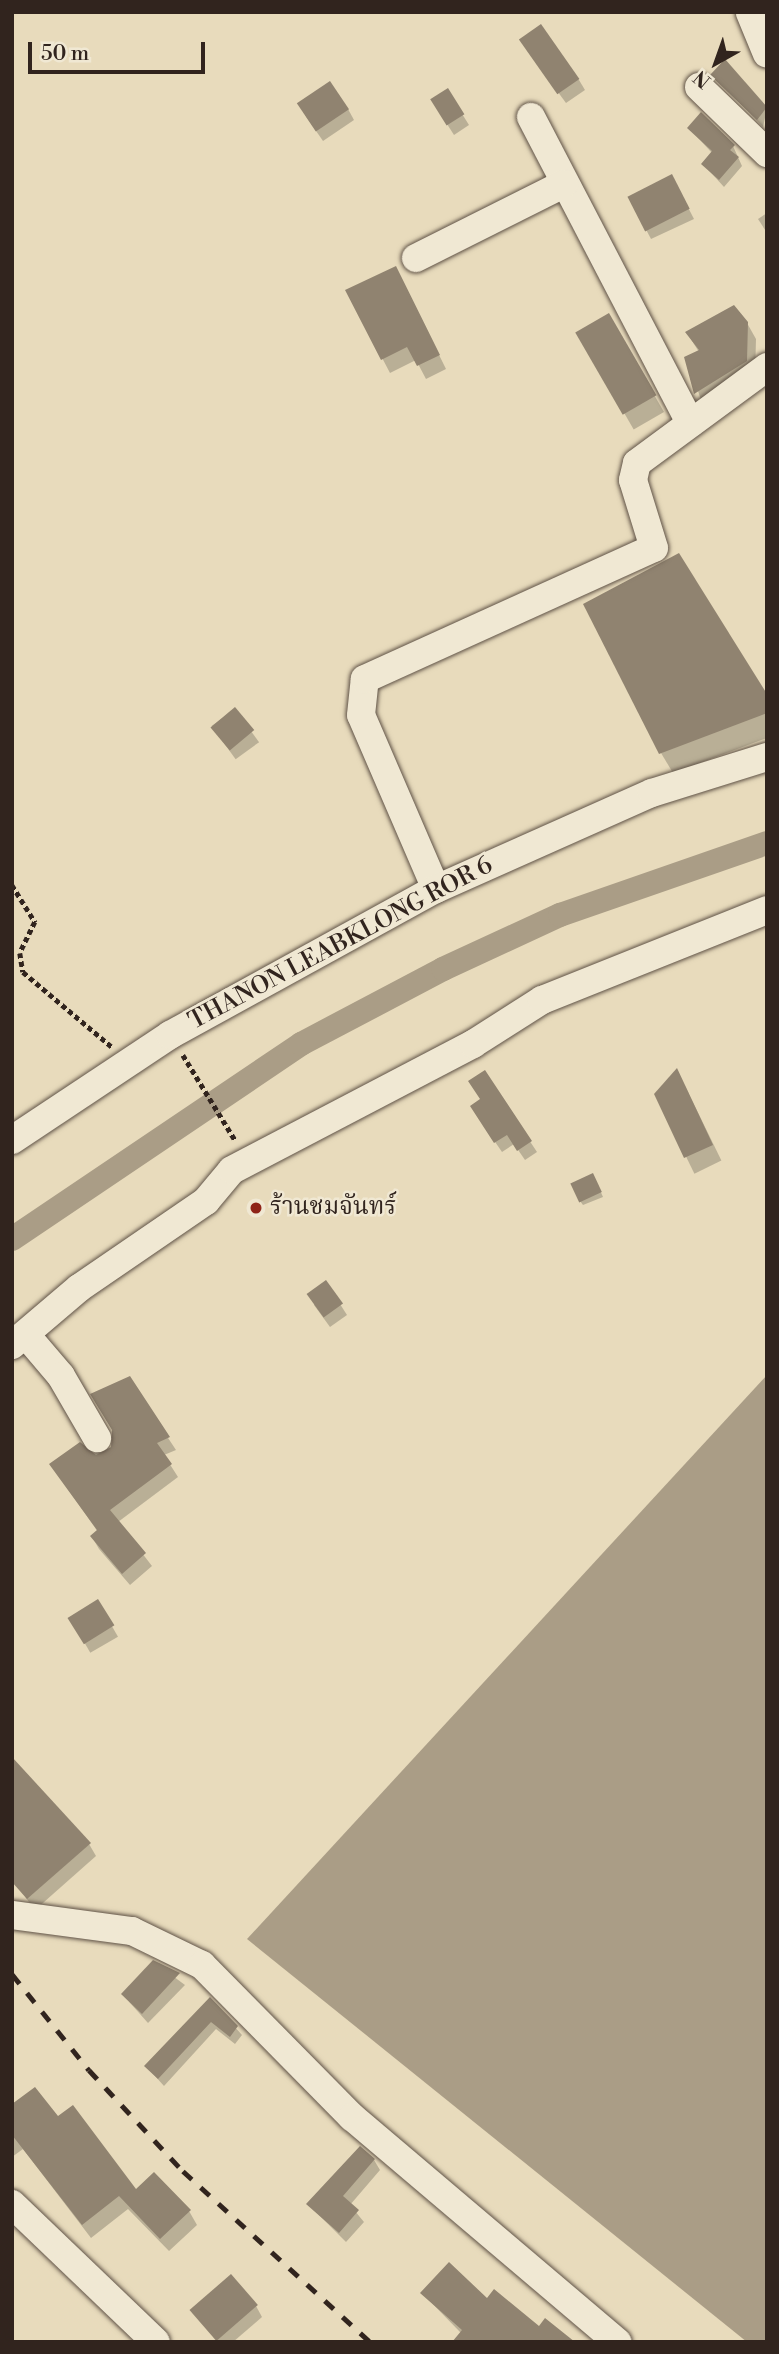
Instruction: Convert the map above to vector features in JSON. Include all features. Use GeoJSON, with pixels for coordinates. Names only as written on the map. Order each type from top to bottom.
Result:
{"type":"FeatureCollection","features":[{"type":"Feature","properties":{"kind":"street"},"geometry":{"type":"LineString","coordinates":[[750,13],[767,54]]}},
{"type":"Feature","properties":{"kind":"street"},"geometry":{"type":"LineString","coordinates":[[699,87],[767,153]]}},
{"type":"Feature","properties":{"kind":"street"},"geometry":{"type":"LineString","coordinates":[[531,117],[690,422]]}},
{"type":"Feature","properties":{"kind":"street"},"geometry":{"type":"LineString","coordinates":[[416,258],[564,184]]}},
{"type":"Feature","properties":{"kind":"street"},"geometry":{"type":"LineString","coordinates":[[436,889],[361,715],[365,679],[654,548],[634,472],[641,458],[767,367]]}},
{"type":"Feature","properties":{"kind":"street","name":"THANON LEABKLONG ROR 6"},"geometry":{"type":"LineString","coordinates":[[12,1140],[170,1035],[436,889],[652,793],[767,757]]}},
{"type":"Feature","properties":{"kind":"street"},"geometry":{"type":"LineString","coordinates":[[97,1438],[61,1376],[20,1340],[79,1288],[206,1201],[232,1170],[473,1044],[542,1000],[767,910]]}},
{"type":"Feature","properties":{"kind":"street"},"geometry":{"type":"LineString","coordinates":[[12,1915],[147,1935],[202,1965],[352,2117],[617,2342]]}},
{"type":"Feature","properties":{"kind":"street"},"geometry":{"type":"LineString","coordinates":[[12,2204],[156,2342]]}},
{"type":"Feature","properties":{"kind":"path"},"geometry":{"type":"LineString","coordinates":[[12,885],[35,922],[20,953],[23,972],[125,1064]]}},
{"type":"Feature","properties":{"kind":"path"},"geometry":{"type":"LineString","coordinates":[[170,1035],[224,1121]]}},
{"type":"Feature","properties":{"kind":"shaded area"},"geometry":{"type":"Polygon","coordinates":[[[767,1375],[767,2342],[747,2342],[247,1939],[767,1375]]]}},
{"type":"Feature","properties":{"kind":"building"},"geometry":{"type":"Polygon","coordinates":[[[541,24],[579,79],[557,94],[519,39],[541,24]]]}},
{"type":"Feature","properties":{"kind":"building"},"geometry":{"type":"Polygon","coordinates":[[[725,59],[767,107],[757,120],[710,75],[725,59]]]}},
{"type":"Feature","properties":{"kind":"building"},"geometry":{"type":"Polygon","coordinates":[[[330,81],[349,109],[316,132],[297,103],[330,81]]]}},
{"type":"Feature","properties":{"kind":"building"},"geometry":{"type":"Polygon","coordinates":[[[448,88],[464,114],[447,125],[430,99],[448,88]]]}},
{"type":"Feature","properties":{"kind":"building"},"geometry":{"type":"Polygon","coordinates":[[[701,112],[735,145],[730,150],[739,157],[719,180],[701,164],[712,151],[687,128],[701,112]]]}},
{"type":"Feature","properties":{"kind":"building"},"geometry":{"type":"Polygon","coordinates":[[[672,174],[690,209],[645,231],[627,197],[672,174]]]}},
{"type":"Feature","properties":{"kind":"building"},"geometry":{"type":"Polygon","coordinates":[[[396,266],[440,355],[417,366],[407,347],[381,360],[345,290],[396,266]]]}},
{"type":"Feature","properties":{"kind":"building"},"geometry":{"type":"Polygon","coordinates":[[[734,305],[748,322],[747,361],[694,394],[684,357],[699,350],[685,332],[734,305]]]}},
{"type":"Feature","properties":{"kind":"building"},"geometry":{"type":"Polygon","coordinates":[[[609,313],[656,395],[623,415],[575,332],[609,313]]]}},
{"type":"Feature","properties":{"kind":"building"},"geometry":{"type":"Polygon","coordinates":[[[679,553],[767,694],[767,713],[659,754],[583,604],[679,553]]]}},
{"type":"Feature","properties":{"kind":"building"},"geometry":{"type":"Polygon","coordinates":[[[235,707],[254,730],[230,751],[210,728],[235,707]]]}},
{"type":"Feature","properties":{"kind":"building"},"geometry":{"type":"Polygon","coordinates":[[[677,1068],[713,1145],[684,1158],[654,1094],[677,1068]]]}},
{"type":"Feature","properties":{"kind":"building"},"geometry":{"type":"Polygon","coordinates":[[[485,1070],[532,1141],[517,1151],[507,1135],[494,1143],[470,1106],[480,1099],[468,1081],[485,1070]]]}},
{"type":"Feature","properties":{"kind":"building"},"geometry":{"type":"Polygon","coordinates":[[[593,1173],[602,1192],[579,1203],[570,1184],[593,1173]]]}},
{"type":"Feature","properties":{"kind":"building"},"geometry":{"type":"Polygon","coordinates":[[[326,1280],[343,1303],[324,1318],[307,1294],[326,1280]]]}},
{"type":"Feature","properties":{"kind":"building"},"geometry":{"type":"Polygon","coordinates":[[[130,1376],[170,1437],[157,1443],[172,1464],[110,1510],[146,1553],[122,1574],[90,1536],[97,1530],[49,1464],[80,1442],[96,1455],[111,1447],[112,1430],[90,1394],[130,1376]]]}},
{"type":"Feature","properties":{"kind":"building"},"geometry":{"type":"Polygon","coordinates":[[[98,1599],[114,1625],[84,1644],[67,1618],[98,1599]]]}},
{"type":"Feature","properties":{"kind":"building"},"geometry":{"type":"Polygon","coordinates":[[[12,1757],[91,1843],[27,1899],[12,1882],[12,1757]]]}},
{"type":"Feature","properties":{"kind":"building"},"geometry":{"type":"Polygon","coordinates":[[[153,1960],[180,1973],[142,2014],[121,1994],[153,1960]]]}},
{"type":"Feature","properties":{"kind":"building"},"geometry":{"type":"Polygon","coordinates":[[[210,1997],[238,2026],[230,2037],[211,2022],[158,2079],[144,2066],[210,1997]]]}},
{"type":"Feature","properties":{"kind":"building"},"geometry":{"type":"Polygon","coordinates":[[[35,2087],[58,2116],[73,2105],[136,2189],[154,2172],[191,2210],[160,2239],[119,2196],[82,2225],[12,2135],[12,2104],[35,2087]]]}},
{"type":"Feature","properties":{"kind":"building"},"geometry":{"type":"Polygon","coordinates":[[[360,2146],[375,2159],[343,2196],[359,2210],[339,2233],[306,2204],[360,2146]]]}},
{"type":"Feature","properties":{"kind":"building"},"geometry":{"type":"Polygon","coordinates":[[[449,2262],[487,2298],[494,2289],[539,2326],[545,2318],[575,2342],[452,2342],[462,2330],[420,2293],[449,2262]]]}},
{"type":"Feature","properties":{"kind":"building"},"geometry":{"type":"Polygon","coordinates":[[[231,2274],[258,2305],[216,2341],[189,2310],[231,2274]]]}},
{"type":"Feature","properties":{"kind":"waterway"},"geometry":{"type":"LineString","coordinates":[[12,1239],[301,1044],[443,969],[560,915],[767,843]]}},
{"type":"Feature","properties":{"kind":"railway"},"geometry":{"type":"LineString","coordinates":[[12,1974],[89,2070],[183,2171],[370,2342]]}},
{"type":"Feature","properties":{"kind":"place","name":"ร้านชมจันทร์"},"geometry":{"type":"Point","coordinates":[256,1208]}}]}
